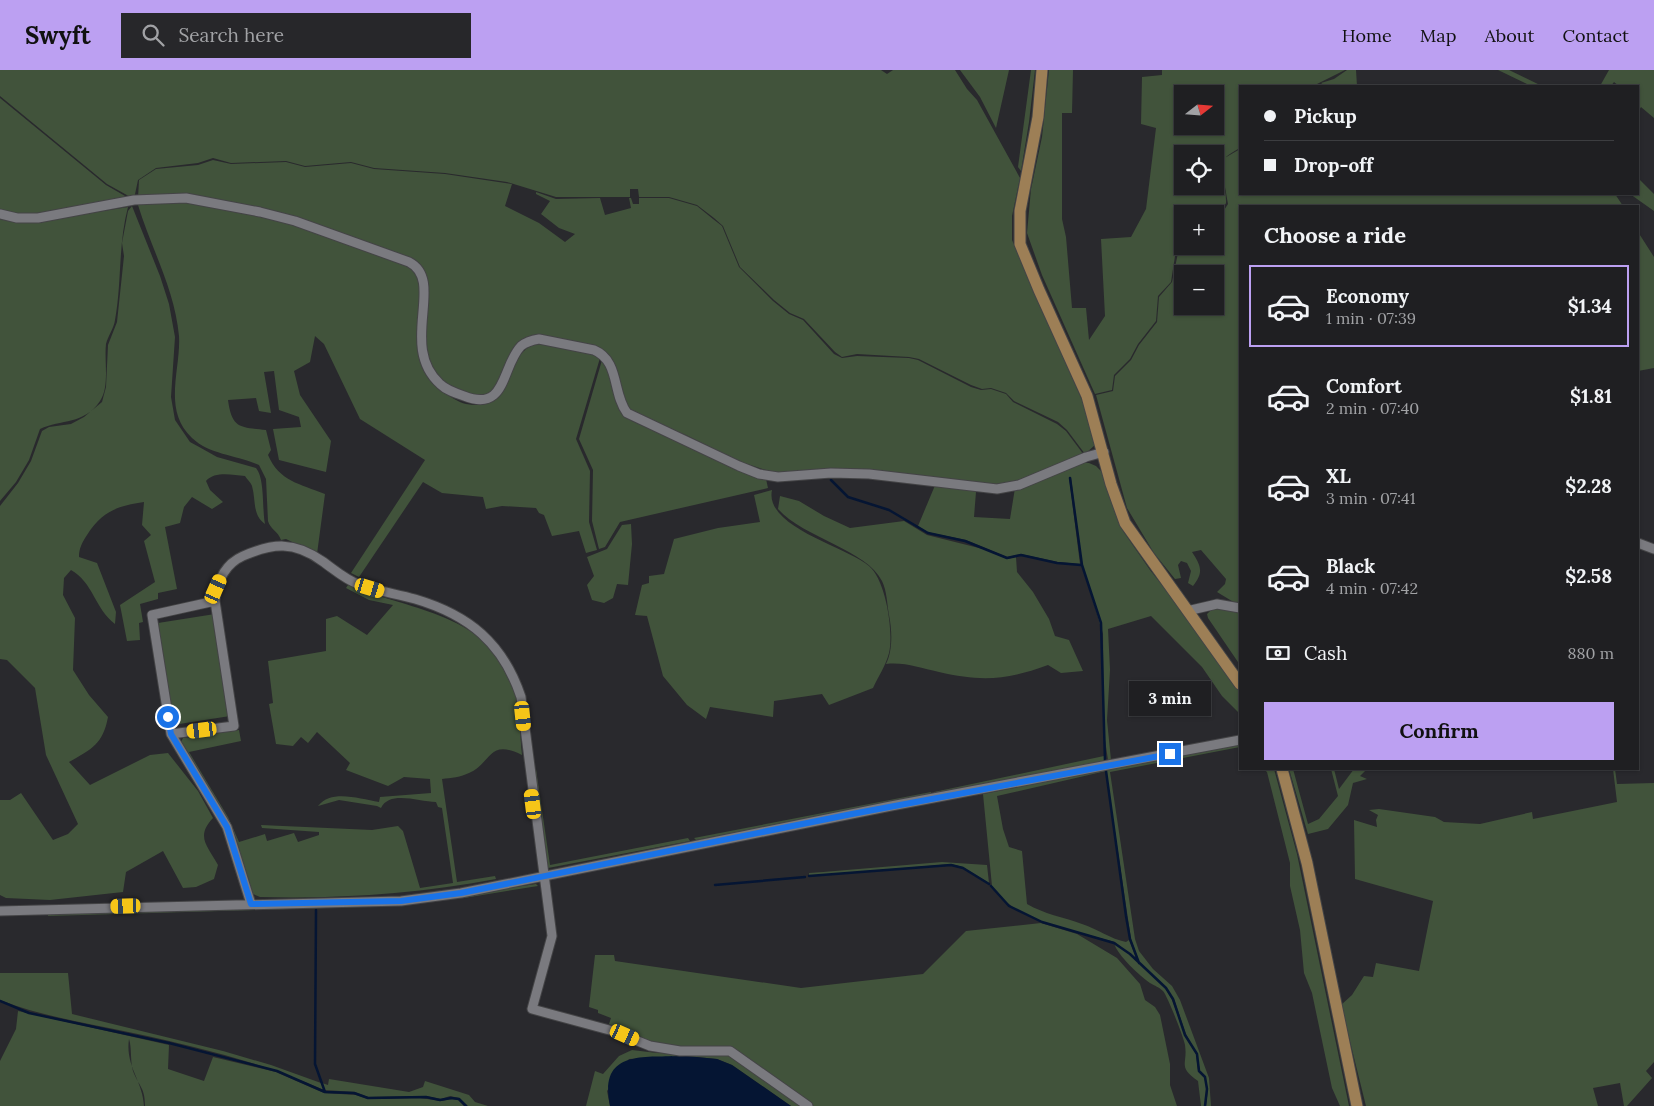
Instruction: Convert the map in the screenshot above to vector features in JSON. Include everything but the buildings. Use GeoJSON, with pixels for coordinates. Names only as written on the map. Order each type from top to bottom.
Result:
{"type":"FeatureCollection","features":[{"type":"Feature","properties":{"kind":"main road"},"geometry":{"type":"LineString","coordinates":[[1042,70],[1038,117],[1019,217],[1020,244],[1087,396],[1104,452],[1111,484],[1125,523],[1239,683]]}},
{"type":"Feature","properties":{"kind":"main road"},"geometry":{"type":"LineString","coordinates":[[1282,770],[1307,863],[1357,1106]]}},
{"type":"Feature","properties":{"kind":"street"},"geometry":{"type":"LineString","coordinates":[[0,214],[17,218],[38,218],[134,200],[186,198],[260,212],[318,228],[409,262],[419,270],[425,286],[420,329],[424,362],[429,372],[443,387],[477,401],[493,396],[521,347],[539,339],[594,350],[602,353],[609,362],[619,400],[627,413],[739,466],[769,476],[792,477],[831,472],[869,474],[997,488],[1019,485],[1086,457],[1104,452]]}},
{"type":"Feature","properties":{"kind":"street"},"geometry":{"type":"LineString","coordinates":[[1639,543],[1654,549]]}},
{"type":"Feature","properties":{"kind":"street"},"geometry":{"type":"LineString","coordinates":[[171,734],[234,726],[215,601],[216,589],[223,573],[230,564],[249,553],[278,545],[287,545],[312,555],[338,575],[359,585],[438,608],[473,625],[483,634],[508,668],[521,697],[552,936],[532,1009],[613,1031],[650,1046],[680,1051],[730,1051],[808,1106]]}},
{"type":"Feature","properties":{"kind":"street"},"geometry":{"type":"LineString","coordinates":[[215,601],[152,616],[171,734],[227,827],[251,904]]}},
{"type":"Feature","properties":{"kind":"street"},"geometry":{"type":"LineString","coordinates":[[1187,611],[1217,604],[1239,608]]}},
{"type":"Feature","properties":{"kind":"street"},"geometry":{"type":"LineString","coordinates":[[0,911],[401,901],[461,893],[891,806],[1239,740]]}},
{"type":"Feature","properties":{"kind":"green space"},"geometry":{"type":"Polygon","coordinates":[[[0,70],[881,70],[887,74],[893,70],[955,70],[967,89],[977,100],[1020,178],[1012,216],[1012,240],[1085,407],[1095,445],[1085,454],[1067,430],[1058,422],[1014,401],[1006,393],[991,388],[982,389],[971,385],[919,359],[857,354],[842,357],[804,319],[790,313],[774,300],[740,267],[723,226],[697,205],[669,197],[639,197],[638,189],[630,189],[630,197],[556,197],[507,182],[445,173],[374,168],[351,162],[305,166],[286,161],[231,163],[213,158],[198,163],[156,168],[138,180],[134,199],[107,184],[0,96],[0,70]]]}},
{"type":"Feature","properties":{"kind":"green space"},"geometry":{"type":"Polygon","coordinates":[[[960,70],[1009,70],[996,128],[980,97],[960,70]]]}},
{"type":"Feature","properties":{"kind":"green space"},"geometry":{"type":"Polygon","coordinates":[[[1031,70],[1035,70],[1021,171],[1018,167],[1031,70]]]}},
{"type":"Feature","properties":{"kind":"green space"},"geometry":{"type":"Polygon","coordinates":[[[1049,70],[1073,70],[1072,113],[1062,113],[1062,219],[1066,237],[1072,308],[1086,308],[1089,340],[1105,316],[1101,239],[1131,237],[1146,209],[1156,128],[1141,124],[1142,77],[1162,75],[1162,70],[1345,70],[1315,85],[1239,85],[1239,149],[1224,159],[1224,145],[1174,145],[1174,195],[1224,195],[1224,189],[1226,203],[1224,206],[1174,205],[1175,255],[1171,282],[1158,296],[1156,321],[1138,344],[1130,359],[1114,375],[1112,390],[1095,394],[1042,275],[1027,233],[1031,189],[1042,137],[1049,70]]]}},
{"type":"Feature","properties":{"kind":"green space"},"geometry":{"type":"Polygon","coordinates":[[[1347,70],[1356,70],[1357,85],[1324,85],[1321,83],[1334,79],[1347,70]]]}},
{"type":"Feature","properties":{"kind":"green space"},"geometry":{"type":"Polygon","coordinates":[[[1498,70],[1509,70],[1540,85],[1529,85],[1498,70]]]}},
{"type":"Feature","properties":{"kind":"green space"},"geometry":{"type":"Polygon","coordinates":[[[1609,70],[1654,70],[1654,118],[1641,107],[1639,110],[1639,85],[1618,85],[1614,82],[1612,85],[1601,85],[1609,70]]]}},
{"type":"Feature","properties":{"kind":"green space"},"geometry":{"type":"Polygon","coordinates":[[[0,98],[106,185],[132,200],[29,216],[0,212],[0,98]]]}},
{"type":"Feature","properties":{"kind":"green space"},"geometry":{"type":"Polygon","coordinates":[[[1239,150],[1239,195],[1616,195],[1622,205],[1239,205],[1239,605],[1217,592],[1225,584],[1226,579],[1201,550],[1192,552],[1198,561],[1200,569],[1199,577],[1193,586],[1188,583],[1191,571],[1187,563],[1181,561],[1178,565],[1181,578],[1175,579],[1154,553],[1127,508],[1096,395],[1113,391],[1115,376],[1131,360],[1139,345],[1157,322],[1159,297],[1172,282],[1174,272],[1174,315],[1224,315],[1224,265],[1176,265],[1178,255],[1224,255],[1224,210],[1228,204],[1224,182],[1224,158],[1239,150]]]}},
{"type":"Feature","properties":{"kind":"green space"},"geometry":{"type":"Polygon","coordinates":[[[213,160],[231,164],[286,162],[305,167],[351,163],[374,169],[445,174],[512,184],[505,206],[539,223],[565,242],[575,234],[559,228],[541,214],[550,201],[536,194],[536,192],[556,199],[600,198],[605,215],[631,208],[629,198],[631,198],[633,204],[639,204],[639,198],[669,198],[697,206],[722,226],[739,267],[773,301],[789,314],[803,320],[834,354],[842,358],[857,356],[918,360],[971,387],[981,390],[991,389],[1006,394],[1013,402],[1057,424],[1066,431],[1084,455],[1018,480],[998,485],[873,472],[775,473],[738,461],[686,435],[643,419],[625,408],[620,381],[613,364],[609,357],[594,346],[527,340],[496,387],[483,398],[452,390],[431,370],[424,349],[428,286],[423,270],[242,206],[138,198],[139,180],[156,169],[198,165],[213,160]]]}},
{"type":"Feature","properties":{"kind":"green space"},"geometry":{"type":"Polygon","coordinates":[[[1639,179],[1654,194],[1654,211],[1631,195],[1639,195],[1639,179]]]}},
{"type":"Feature","properties":{"kind":"green space"},"geometry":{"type":"Polygon","coordinates":[[[173,201],[196,203],[293,222],[408,264],[421,278],[418,325],[421,356],[426,370],[434,383],[446,394],[463,403],[483,404],[495,399],[506,384],[520,356],[525,350],[537,344],[566,346],[586,351],[600,358],[576,439],[590,471],[589,522],[597,550],[586,553],[579,531],[552,536],[544,515],[539,513],[536,508],[502,506],[486,509],[483,497],[442,493],[423,482],[359,577],[351,573],[425,460],[360,419],[324,344],[315,336],[310,362],[294,371],[300,395],[331,441],[326,472],[279,460],[273,429],[301,427],[299,417],[279,410],[274,371],[264,372],[271,413],[259,411],[256,398],[228,400],[232,416],[239,425],[266,430],[271,450],[268,455],[278,471],[299,484],[325,494],[317,554],[286,539],[281,540],[268,521],[266,479],[259,465],[199,444],[183,427],[178,415],[175,402],[179,349],[177,319],[168,286],[138,205],[173,201]]]}},
{"type":"Feature","properties":{"kind":"green space"},"geometry":{"type":"Polygon","coordinates":[[[132,206],[169,304],[175,337],[171,397],[175,420],[190,442],[217,457],[256,468],[261,479],[265,524],[258,516],[252,486],[245,476],[219,475],[206,481],[210,490],[223,502],[212,509],[192,497],[184,507],[180,523],[165,527],[177,589],[158,593],[158,599],[140,604],[143,622],[139,623],[140,640],[127,641],[120,605],[155,582],[144,541],[151,535],[142,525],[144,502],[111,511],[93,527],[82,543],[79,557],[97,563],[116,612],[115,624],[108,618],[84,581],[71,570],[64,578],[63,595],[75,618],[73,670],[89,695],[108,717],[100,740],[90,749],[69,762],[90,785],[150,755],[168,753],[198,791],[213,818],[204,836],[207,847],[218,865],[214,879],[196,887],[183,888],[163,851],[126,872],[123,892],[50,900],[6,898],[0,895],[0,800],[10,800],[21,793],[53,840],[68,834],[78,824],[46,755],[35,688],[7,660],[0,659],[0,506],[18,483],[31,461],[42,431],[49,427],[71,424],[84,417],[102,402],[106,387],[108,345],[117,322],[124,256],[122,243],[128,211],[132,206]]]}},
{"type":"Feature","properties":{"kind":"green space"},"geometry":{"type":"Polygon","coordinates":[[[128,207],[123,235],[115,320],[106,344],[106,381],[103,395],[94,409],[80,418],[40,429],[29,460],[16,482],[0,501],[0,218],[28,223],[128,207]]]}},
{"type":"Feature","properties":{"kind":"green space"},"geometry":{"type":"Polygon","coordinates":[[[1639,234],[1654,257],[1654,368],[1639,371],[1639,234]]]}},
{"type":"Feature","properties":{"kind":"green space"},"geometry":{"type":"Polygon","coordinates":[[[602,360],[618,401],[632,421],[766,479],[768,488],[620,522],[605,547],[599,549],[592,521],[593,470],[579,439],[602,360]]]}},
{"type":"Feature","properties":{"kind":"green space"},"geometry":{"type":"Polygon","coordinates":[[[1081,463],[1089,463],[1096,466],[1103,473],[1123,531],[1150,570],[1216,653],[1239,690],[1239,713],[1222,696],[1202,667],[1151,616],[1108,629],[1110,670],[1107,720],[1111,760],[1108,760],[1104,733],[1103,634],[1082,565],[1071,477],[1069,477],[1080,564],[1058,562],[1021,554],[1007,557],[966,540],[927,532],[918,526],[936,483],[983,489],[982,492],[976,492],[974,517],[1010,519],[1015,488],[1081,463]]]}},
{"type":"Feature","properties":{"kind":"green space"},"geometry":{"type":"Polygon","coordinates":[[[772,490],[773,503],[781,515],[793,525],[858,559],[869,566],[875,573],[887,607],[890,633],[889,653],[873,688],[829,705],[822,694],[774,701],[773,717],[710,707],[706,719],[687,705],[663,676],[647,616],[635,615],[642,585],[649,583],[649,576],[664,574],[674,539],[718,528],[760,522],[754,495],[772,490]]]}},
{"type":"Feature","properties":{"kind":"green space"},"geometry":{"type":"Polygon","coordinates":[[[780,496],[799,501],[824,516],[850,528],[904,521],[927,535],[987,550],[1007,559],[1016,557],[1017,572],[1033,592],[1049,619],[1055,636],[1069,640],[1083,671],[1061,673],[1048,665],[1020,674],[982,678],[954,675],[906,665],[886,664],[890,653],[891,633],[886,593],[882,581],[874,570],[863,561],[789,519],[778,509],[780,496]]]}},
{"type":"Feature","properties":{"kind":"green space"},"geometry":{"type":"Polygon","coordinates":[[[631,524],[632,544],[628,585],[617,584],[613,598],[604,603],[592,600],[587,585],[594,576],[587,557],[607,549],[622,525],[631,524]]]}},
{"type":"Feature","properties":{"kind":"green space"},"geometry":{"type":"Polygon","coordinates":[[[348,585],[448,619],[471,631],[490,647],[506,667],[516,694],[522,755],[511,750],[503,749],[496,751],[469,773],[442,779],[457,882],[495,876],[496,879],[408,892],[349,896],[260,897],[253,894],[238,852],[181,742],[183,738],[239,730],[241,741],[189,752],[228,817],[239,842],[265,834],[267,841],[294,833],[298,842],[319,835],[319,832],[262,828],[261,825],[372,830],[398,826],[403,831],[420,888],[453,883],[442,808],[438,807],[436,802],[398,798],[391,799],[381,808],[339,800],[318,806],[324,801],[338,796],[379,802],[380,797],[431,793],[430,779],[404,777],[388,786],[346,770],[350,763],[317,732],[308,743],[301,737],[293,746],[276,744],[269,704],[273,703],[268,661],[326,651],[326,619],[337,616],[367,635],[393,605],[369,600],[346,588],[348,585]]]}},
{"type":"Feature","properties":{"kind":"green space"},"geometry":{"type":"Polygon","coordinates":[[[1214,607],[1239,610],[1239,664],[1208,618],[1207,614],[1214,607]]]}},
{"type":"Feature","properties":{"kind":"green space"},"geometry":{"type":"Polygon","coordinates":[[[215,614],[230,716],[173,725],[158,623],[215,614]]]}},
{"type":"Feature","properties":{"kind":"green space"},"geometry":{"type":"Polygon","coordinates":[[[1239,744],[1239,747],[1110,772],[1135,939],[1139,951],[1153,969],[1172,986],[1180,1000],[1209,1078],[1211,1106],[1206,1106],[1208,1089],[1205,1077],[1200,1071],[1197,1054],[1186,1034],[1174,999],[1166,988],[1140,964],[1131,939],[1106,771],[997,796],[1003,829],[1009,847],[1022,851],[1027,904],[1047,913],[1088,926],[1115,939],[1126,942],[1129,940],[1137,960],[1115,942],[1050,925],[1017,910],[1005,901],[992,886],[983,794],[1239,744]]]}},
{"type":"Feature","properties":{"kind":"green space"},"geometry":{"type":"Polygon","coordinates":[[[1104,756],[1104,761],[934,794],[934,792],[1104,756]]]}},
{"type":"Feature","properties":{"kind":"green space"},"geometry":{"type":"Polygon","coordinates":[[[533,769],[536,769],[550,865],[688,838],[690,841],[548,868],[533,769]]]}},
{"type":"Feature","properties":{"kind":"green space"},"geometry":{"type":"Polygon","coordinates":[[[1264,770],[1274,770],[1297,854],[1349,1106],[1340,1106],[1332,1088],[1312,993],[1304,973],[1300,930],[1290,886],[1290,863],[1267,772],[1264,770]]]}},
{"type":"Feature","properties":{"kind":"green space"},"geometry":{"type":"Polygon","coordinates":[[[1289,770],[1293,770],[1308,824],[1319,819],[1338,796],[1331,770],[1334,770],[1339,789],[1353,770],[1366,770],[1360,776],[1367,779],[1353,783],[1348,805],[1328,829],[1308,834],[1289,770]]]}},
{"type":"Feature","properties":{"kind":"green space"},"geometry":{"type":"Polygon","coordinates":[[[1613,770],[1615,770],[1617,784],[1654,783],[1654,1062],[1646,1071],[1652,1078],[1627,1106],[1624,1106],[1620,1083],[1593,1088],[1598,1106],[1366,1106],[1341,1005],[1352,995],[1364,976],[1373,977],[1376,963],[1419,971],[1433,901],[1355,879],[1354,820],[1377,827],[1376,820],[1378,815],[1369,810],[1379,809],[1435,817],[1444,822],[1480,824],[1532,812],[1533,819],[1617,802],[1613,770]]]}},
{"type":"Feature","properties":{"kind":"green space"},"geometry":{"type":"Polygon","coordinates":[[[931,792],[931,795],[696,840],[694,838],[931,792]]]}},
{"type":"Feature","properties":{"kind":"green space"},"geometry":{"type":"Polygon","coordinates":[[[942,862],[987,865],[989,883],[963,867],[951,864],[809,876],[809,873],[942,862]]]}},
{"type":"Feature","properties":{"kind":"green space"},"geometry":{"type":"Polygon","coordinates":[[[536,884],[538,886],[464,898],[464,894],[536,884]]]}},
{"type":"Feature","properties":{"kind":"green space"},"geometry":{"type":"Polygon","coordinates":[[[361,904],[362,907],[48,916],[48,913],[361,904]]]}},
{"type":"Feature","properties":{"kind":"green space"},"geometry":{"type":"Polygon","coordinates":[[[1041,923],[1077,934],[1117,958],[1140,984],[1145,1000],[1155,1007],[1160,1015],[1170,1064],[1170,1085],[1177,1106],[811,1106],[738,1053],[652,1045],[609,1024],[611,1018],[589,1007],[595,955],[614,955],[615,961],[801,988],[923,974],[966,931],[1041,923]]]}},
{"type":"Feature","properties":{"kind":"green space"},"geometry":{"type":"Polygon","coordinates":[[[1114,943],[1130,954],[1165,988],[1172,1000],[1185,1035],[1196,1054],[1198,1071],[1204,1077],[1207,1089],[1205,1106],[1201,1106],[1198,1081],[1185,1068],[1186,1052],[1184,1041],[1165,994],[1129,965],[1119,953],[1114,943]]]}},
{"type":"Feature","properties":{"kind":"green space"},"geometry":{"type":"Polygon","coordinates":[[[0,973],[68,973],[72,1014],[223,1051],[271,1065],[321,1083],[324,1090],[278,1072],[206,1050],[16,1006],[0,1000],[0,973]]]}},
{"type":"Feature","properties":{"kind":"green space"},"geometry":{"type":"Polygon","coordinates":[[[18,1011],[169,1045],[168,1069],[204,1081],[213,1057],[276,1072],[324,1093],[356,1095],[368,1099],[420,1098],[441,1101],[452,1099],[458,1100],[464,1106],[145,1106],[144,1095],[138,1082],[144,1106],[0,1106],[0,1061],[16,1029],[18,1011]],[[129,1039],[128,1049],[132,1066],[130,1046],[129,1039]]]}},
{"type":"Feature","properties":{"kind":"green space"},"geometry":{"type":"Polygon","coordinates":[[[632,1050],[657,1053],[729,1054],[740,1059],[763,1080],[801,1106],[791,1106],[732,1065],[717,1059],[686,1056],[629,1059],[607,1091],[610,1106],[586,1106],[595,1071],[603,1074],[619,1056],[632,1050]]]}},
{"type":"Feature","properties":{"kind":"green space"},"geometry":{"type":"Polygon","coordinates":[[[329,1079],[409,1092],[423,1087],[425,1081],[469,1095],[475,1102],[488,1106],[468,1106],[459,1098],[450,1096],[441,1099],[426,1096],[368,1097],[355,1092],[325,1090],[322,1083],[328,1085],[329,1079]]]}},
{"type":"Feature","properties":{"kind":"water"},"geometry":{"type":"Polygon","coordinates":[[[686,1056],[717,1059],[732,1065],[791,1106],[610,1106],[608,1087],[611,1074],[618,1065],[641,1057],[686,1056]]]}},
{"type":"Feature","properties":{"kind":"waterway"},"geometry":{"type":"LineString","coordinates":[[1070,478],[1082,565],[1101,623],[1105,761]]}},
{"type":"Feature","properties":{"kind":"waterway"},"geometry":{"type":"LineString","coordinates":[[831,480],[848,497],[889,510],[928,533],[965,541],[1007,558],[1021,555],[1057,563],[1081,565]]}},
{"type":"Feature","properties":{"kind":"waterway"},"geometry":{"type":"LineString","coordinates":[[1106,771],[1126,916],[1130,939],[1139,963]]}},
{"type":"Feature","properties":{"kind":"waterway"},"geometry":{"type":"LineString","coordinates":[[809,876],[951,865],[963,868],[989,884]]}},
{"type":"Feature","properties":{"kind":"waterway"},"geometry":{"type":"LineString","coordinates":[[715,885],[805,877]]}},
{"type":"Feature","properties":{"kind":"waterway"},"geometry":{"type":"LineString","coordinates":[[991,886],[1009,906],[1042,922],[1114,943],[1130,954],[1166,988],[1173,999],[1185,1035],[1197,1054],[1199,1071],[1205,1077],[1207,1089],[1205,1106]]}},
{"type":"Feature","properties":{"kind":"waterway"},"geometry":{"type":"LineString","coordinates":[[316,910],[315,1064],[325,1092]]}},
{"type":"Feature","properties":{"kind":"waterway"},"geometry":{"type":"LineString","coordinates":[[0,1001],[29,1013],[169,1043],[277,1071],[325,1092],[354,1093],[368,1098],[426,1097],[440,1100],[451,1098],[459,1099],[466,1106]]}},
{"type":"Feature","properties":{"kind":"route"},"geometry":{"type":"LineString","coordinates":[[168,717],[171,734],[221,814],[227,827],[251,904],[401,901],[461,893],[660,851],[1170,754]]}}]}
